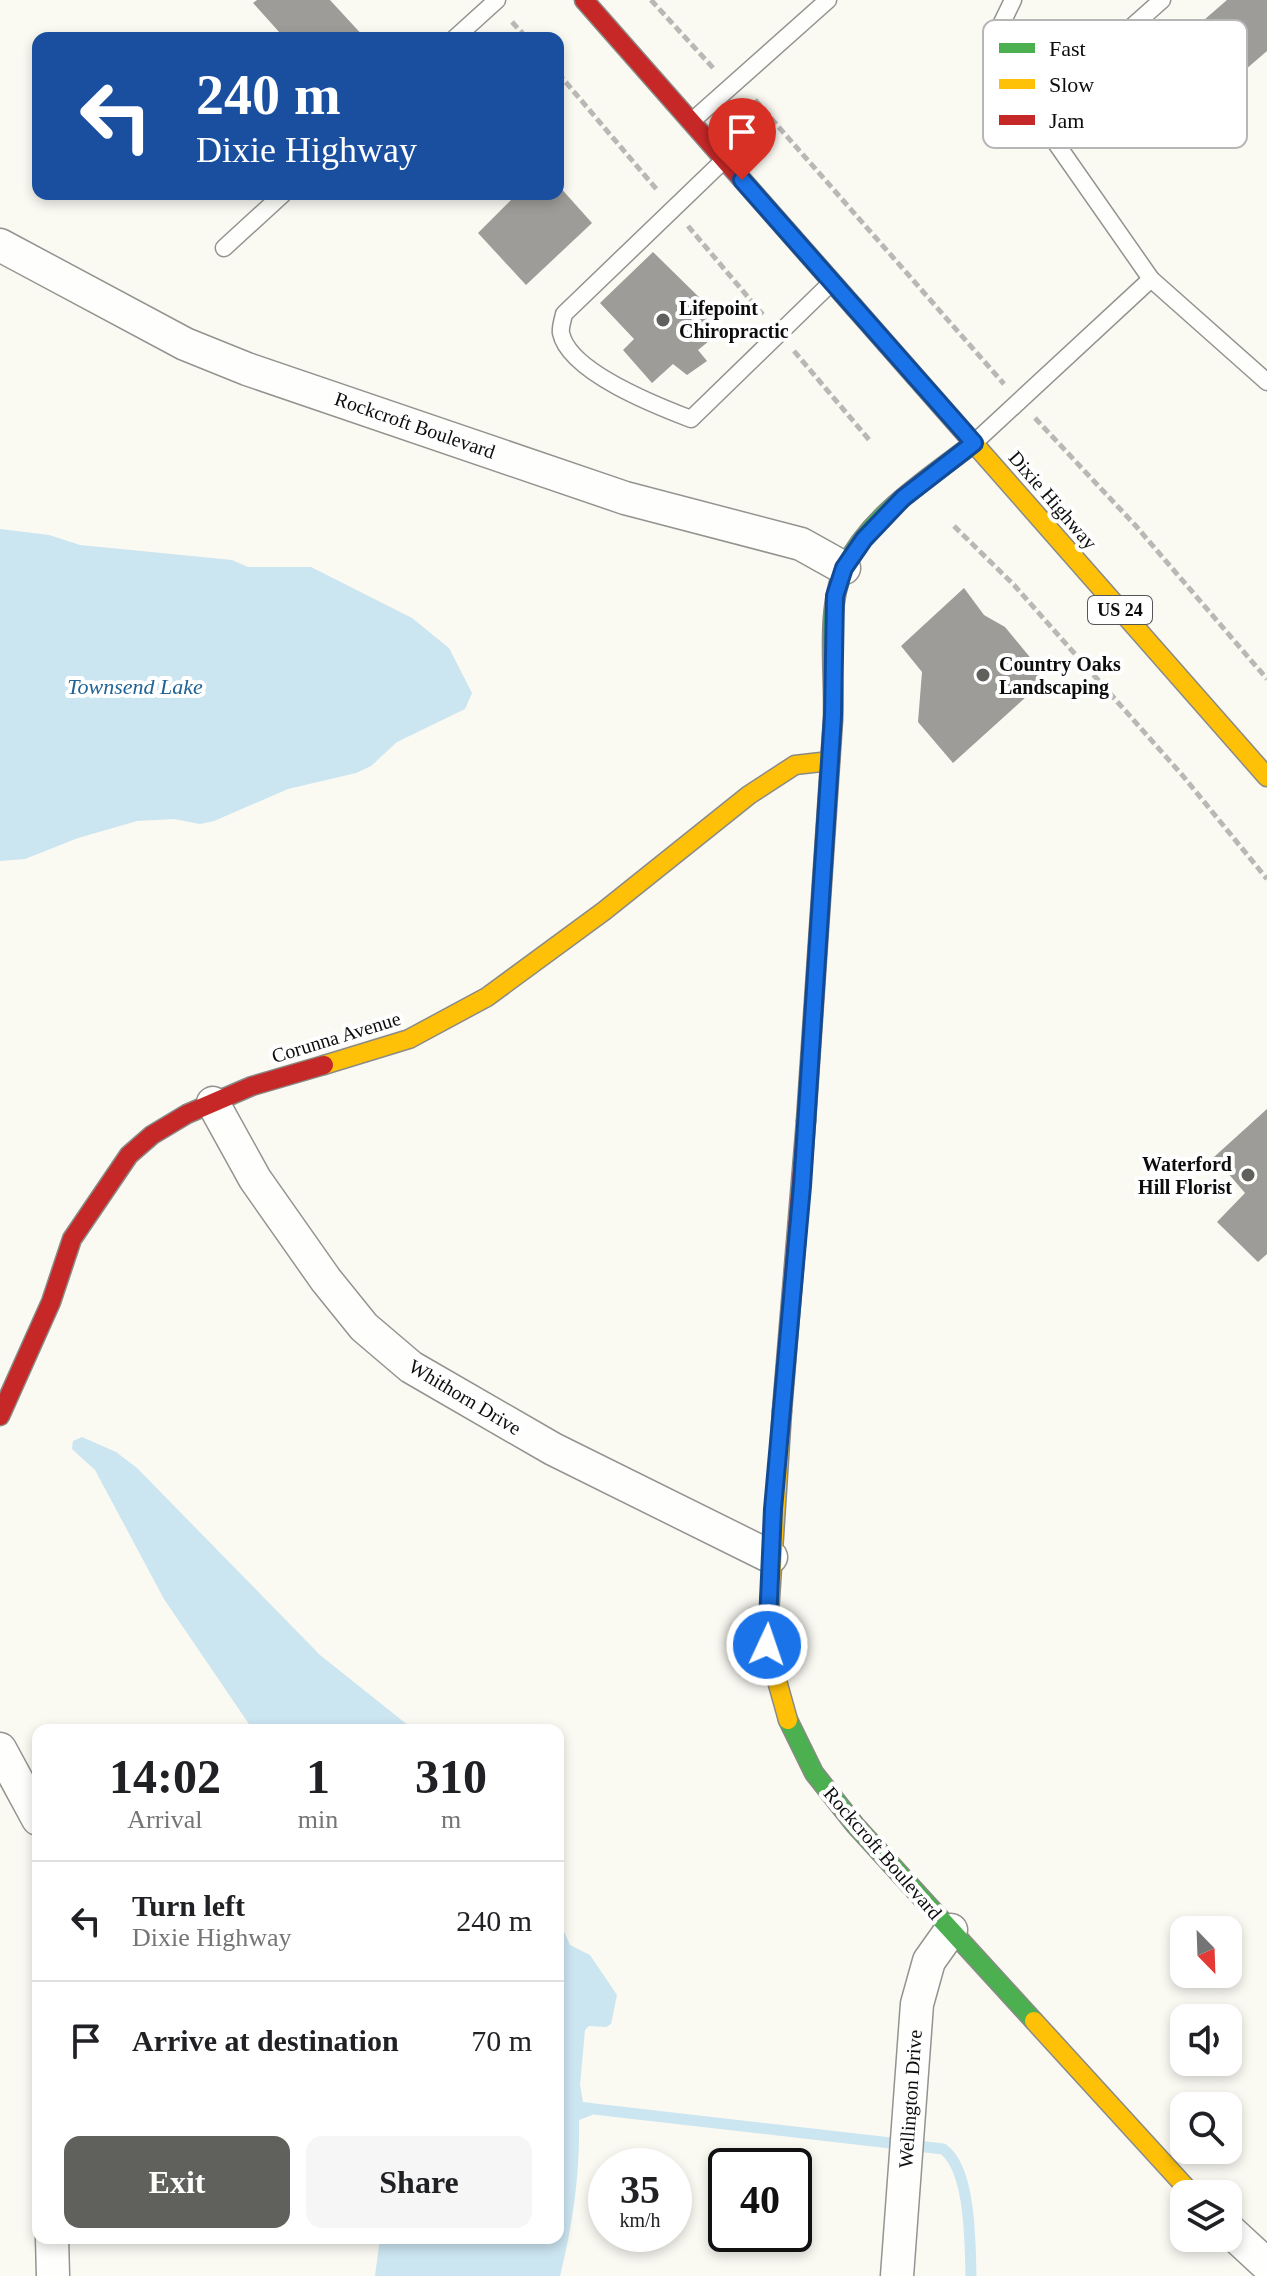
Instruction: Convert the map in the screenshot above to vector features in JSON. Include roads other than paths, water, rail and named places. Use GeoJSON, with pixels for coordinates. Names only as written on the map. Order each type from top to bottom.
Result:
{"type":"FeatureCollection","features":[{"type":"Feature","properties":{"kind":"street","name":"Dixie Highway"},"geometry":{"type":"LineString","coordinates":[[584,0],[1267,777]]}},
{"type":"Feature","properties":{"kind":"street","name":"Rockcroft Boulevard"},"geometry":{"type":"LineString","coordinates":[[0,245],[185,344],[247,369],[625,498],[801,544],[844,568]]}},
{"type":"Feature","properties":{"kind":"street","name":"Rockcroft Boulevard"},"geometry":{"type":"LineString","coordinates":[[974,443],[903,498],[864,539],[844,568],[835,596],[830,761],[767,1645],[786,1716],[814,1773],[855,1825],[1179,2180]]}},
{"type":"Feature","properties":{"kind":"street","name":"Corunna Avenue"},"geometry":{"type":"LineString","coordinates":[[0,1416],[51,1302],[72,1239],[129,1155],[152,1135],[252,1086],[409,1039],[487,997],[604,911],[749,795],[795,765],[830,761]]}},
{"type":"Feature","properties":{"kind":"street","name":"Whithorn Drive"},"geometry":{"type":"LineString","coordinates":[[213,1103],[255,1179],[326,1280],[364,1327],[411,1367],[553,1449],[771,1557]]}},
{"type":"Feature","properties":{"kind":"street"},"geometry":{"type":"LineString","coordinates":[[0,1749],[32,1808]]}},
{"type":"Feature","properties":{"kind":"street","name":"Wellington Drive"},"geometry":{"type":"LineString","coordinates":[[897,2276],[917,2004],[929,1961],[951,1930]]}},
{"type":"Feature","properties":{"kind":"street"},"geometry":{"type":"LineString","coordinates":[[1242,2242],[1267,2265]]}},
{"type":"Feature","properties":{"kind":"street"},"geometry":{"type":"LineString","coordinates":[[52,2244],[53,2276]]}},
{"type":"Feature","properties":{"kind":"lane"},"geometry":{"type":"LineString","coordinates":[[462,32],[497,0]]}},
{"type":"Feature","properties":{"kind":"lane"},"geometry":{"type":"LineString","coordinates":[[691,122],[828,0]]}},
{"type":"Feature","properties":{"kind":"lane"},"geometry":{"type":"LineString","coordinates":[[1003,20],[1013,0]]}},
{"type":"Feature","properties":{"kind":"lane"},"geometry":{"type":"LineString","coordinates":[[1140,20],[1162,0]]}},
{"type":"Feature","properties":{"kind":"lane"},"geometry":{"type":"LineString","coordinates":[[1059,148],[1151,279],[1267,382]]}},
{"type":"Feature","properties":{"kind":"lane"},"geometry":{"type":"LineString","coordinates":[[724,160],[564,314],[561,333],[575,358],[643,401],[691,419],[832,281]]}},
{"type":"Feature","properties":{"kind":"lane"},"geometry":{"type":"LineString","coordinates":[[224,248],[276,200]]}},
{"type":"Feature","properties":{"kind":"lane"},"geometry":{"type":"LineString","coordinates":[[974,443],[1151,279]]}},
{"type":"Feature","properties":{"kind":"water","name":"Townsend Lake"},"geometry":{"type":"Polygon","coordinates":[[[0,529],[49,535],[80,545],[232,560],[248,567],[311,567],[412,618],[449,648],[472,693],[465,709],[397,742],[371,766],[356,773],[288,789],[214,821],[200,824],[174,819],[137,821],[78,838],[25,859],[0,861],[0,529]]]}},
{"type":"Feature","properties":{"kind":"water"},"geometry":{"type":"Polygon","coordinates":[[[82,1437],[116,1452],[137,1468],[320,1655],[406,1724],[249,1724],[164,1599],[95,1470],[72,1449],[73,1441],[82,1437]]]}},
{"type":"Feature","properties":{"kind":"water"},"geometry":{"type":"Polygon","coordinates":[[[564,1932],[570,1945],[590,1955],[617,1995],[611,2024],[606,2027],[589,2026],[585,2030],[580,2085],[583,2102],[593,2103],[592,2115],[579,2120],[575,2198],[560,2276],[375,2276],[379,2244],[564,2244],[564,1932]]]}},
{"type":"Feature","properties":{"kind":"waterway"},"geometry":{"type":"LineString","coordinates":[[594,2109],[943,2149],[952,2159],[964,2189],[971,2276]]}},
{"type":"Feature","properties":{"kind":"place","name":"Lifepoint Chiropractic"},"geometry":{"type":"Point","coordinates":[663,320]}},
{"type":"Feature","properties":{"kind":"place","name":"Country Oaks Landscaping"},"geometry":{"type":"Point","coordinates":[983,675]}},
{"type":"Feature","properties":{"kind":"place","name":"Waterford Hill Florist"},"geometry":{"type":"Point","coordinates":[1248,1175]}}]}
